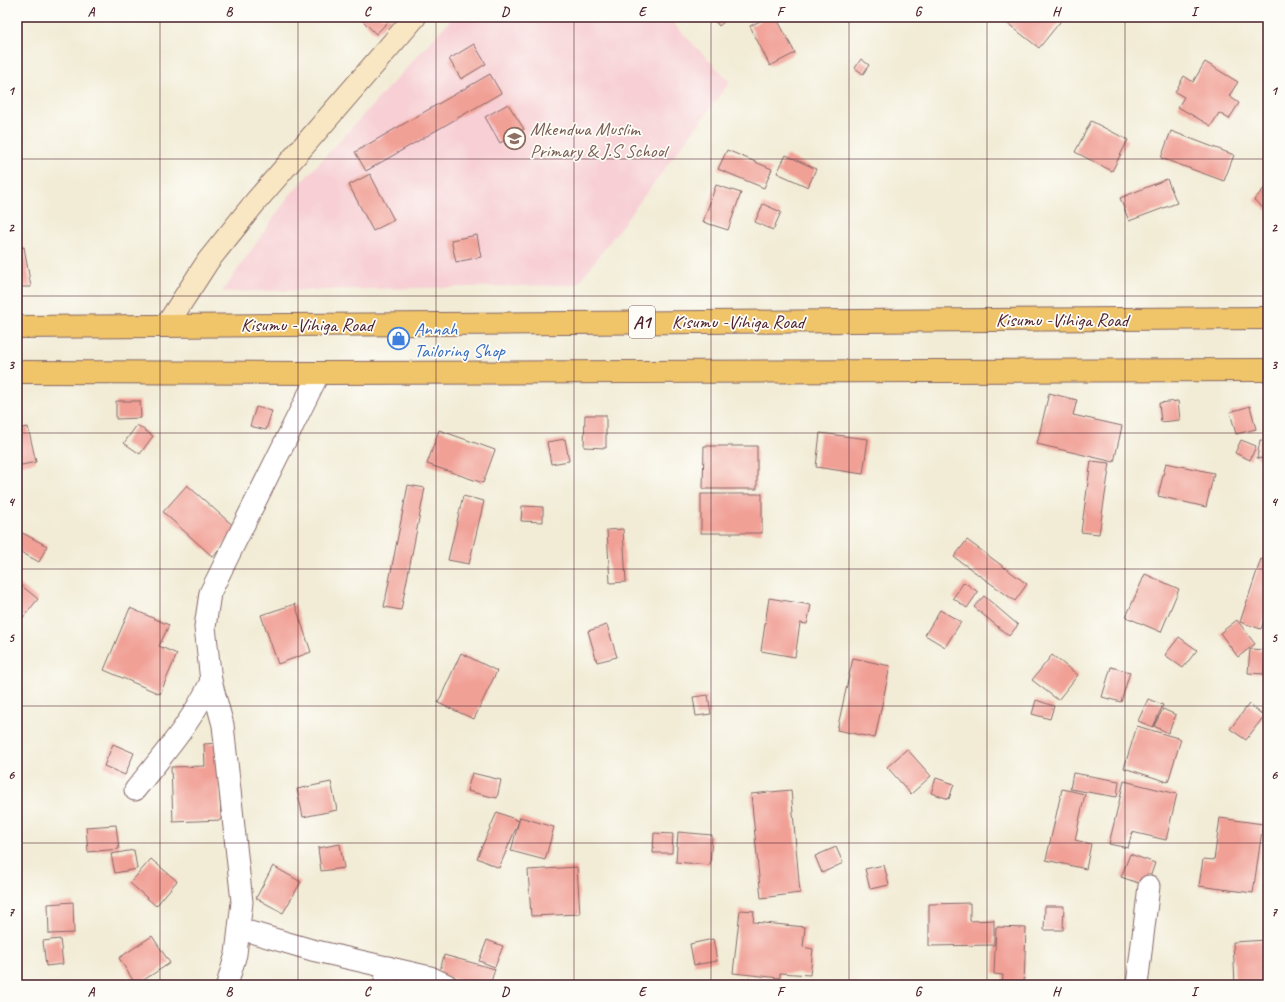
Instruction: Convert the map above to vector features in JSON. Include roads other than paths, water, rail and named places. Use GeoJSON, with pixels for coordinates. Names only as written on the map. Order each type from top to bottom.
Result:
{"type":"FeatureCollection","features":[{"type":"Feature","properties":{"kind":"highway","name":"Kisumu -Vihiga Road"},"geometry":{"type":"LineString","coordinates":[[17,327],[1268,318]]}},
{"type":"Feature","properties":{"kind":"highway"},"geometry":{"type":"LineString","coordinates":[[17,372],[319,373],[1268,370]]}},
{"type":"Feature","properties":{"kind":"street"},"geometry":{"type":"LineString","coordinates":[[166,326],[208,261],[247,212],[414,17]]}},
{"type":"Feature","properties":{"kind":"street"},"geometry":{"type":"LineString","coordinates":[[227,985],[236,954],[242,902],[223,725],[211,681],[205,627],[210,593],[319,373]]}},
{"type":"Feature","properties":{"kind":"street"},"geometry":{"type":"LineString","coordinates":[[135,790],[181,734],[203,699],[211,681]]}},
{"type":"Feature","properties":{"kind":"street"},"geometry":{"type":"LineString","coordinates":[[1137,985],[1149,886]]}},
{"type":"Feature","properties":{"kind":"street"},"geometry":{"type":"LineString","coordinates":[[240,929],[312,950],[386,976],[430,977],[447,985]]}},
{"type":"Feature","properties":{"kind":"place","name":"Mkendwa Muslim Primary & J.S School"},"geometry":{"type":"Point","coordinates":[514,139]}},
{"type":"Feature","properties":{"kind":"place","name":"Annah Tailoring Shop"},"geometry":{"type":"Point","coordinates":[398,339]}}]}
